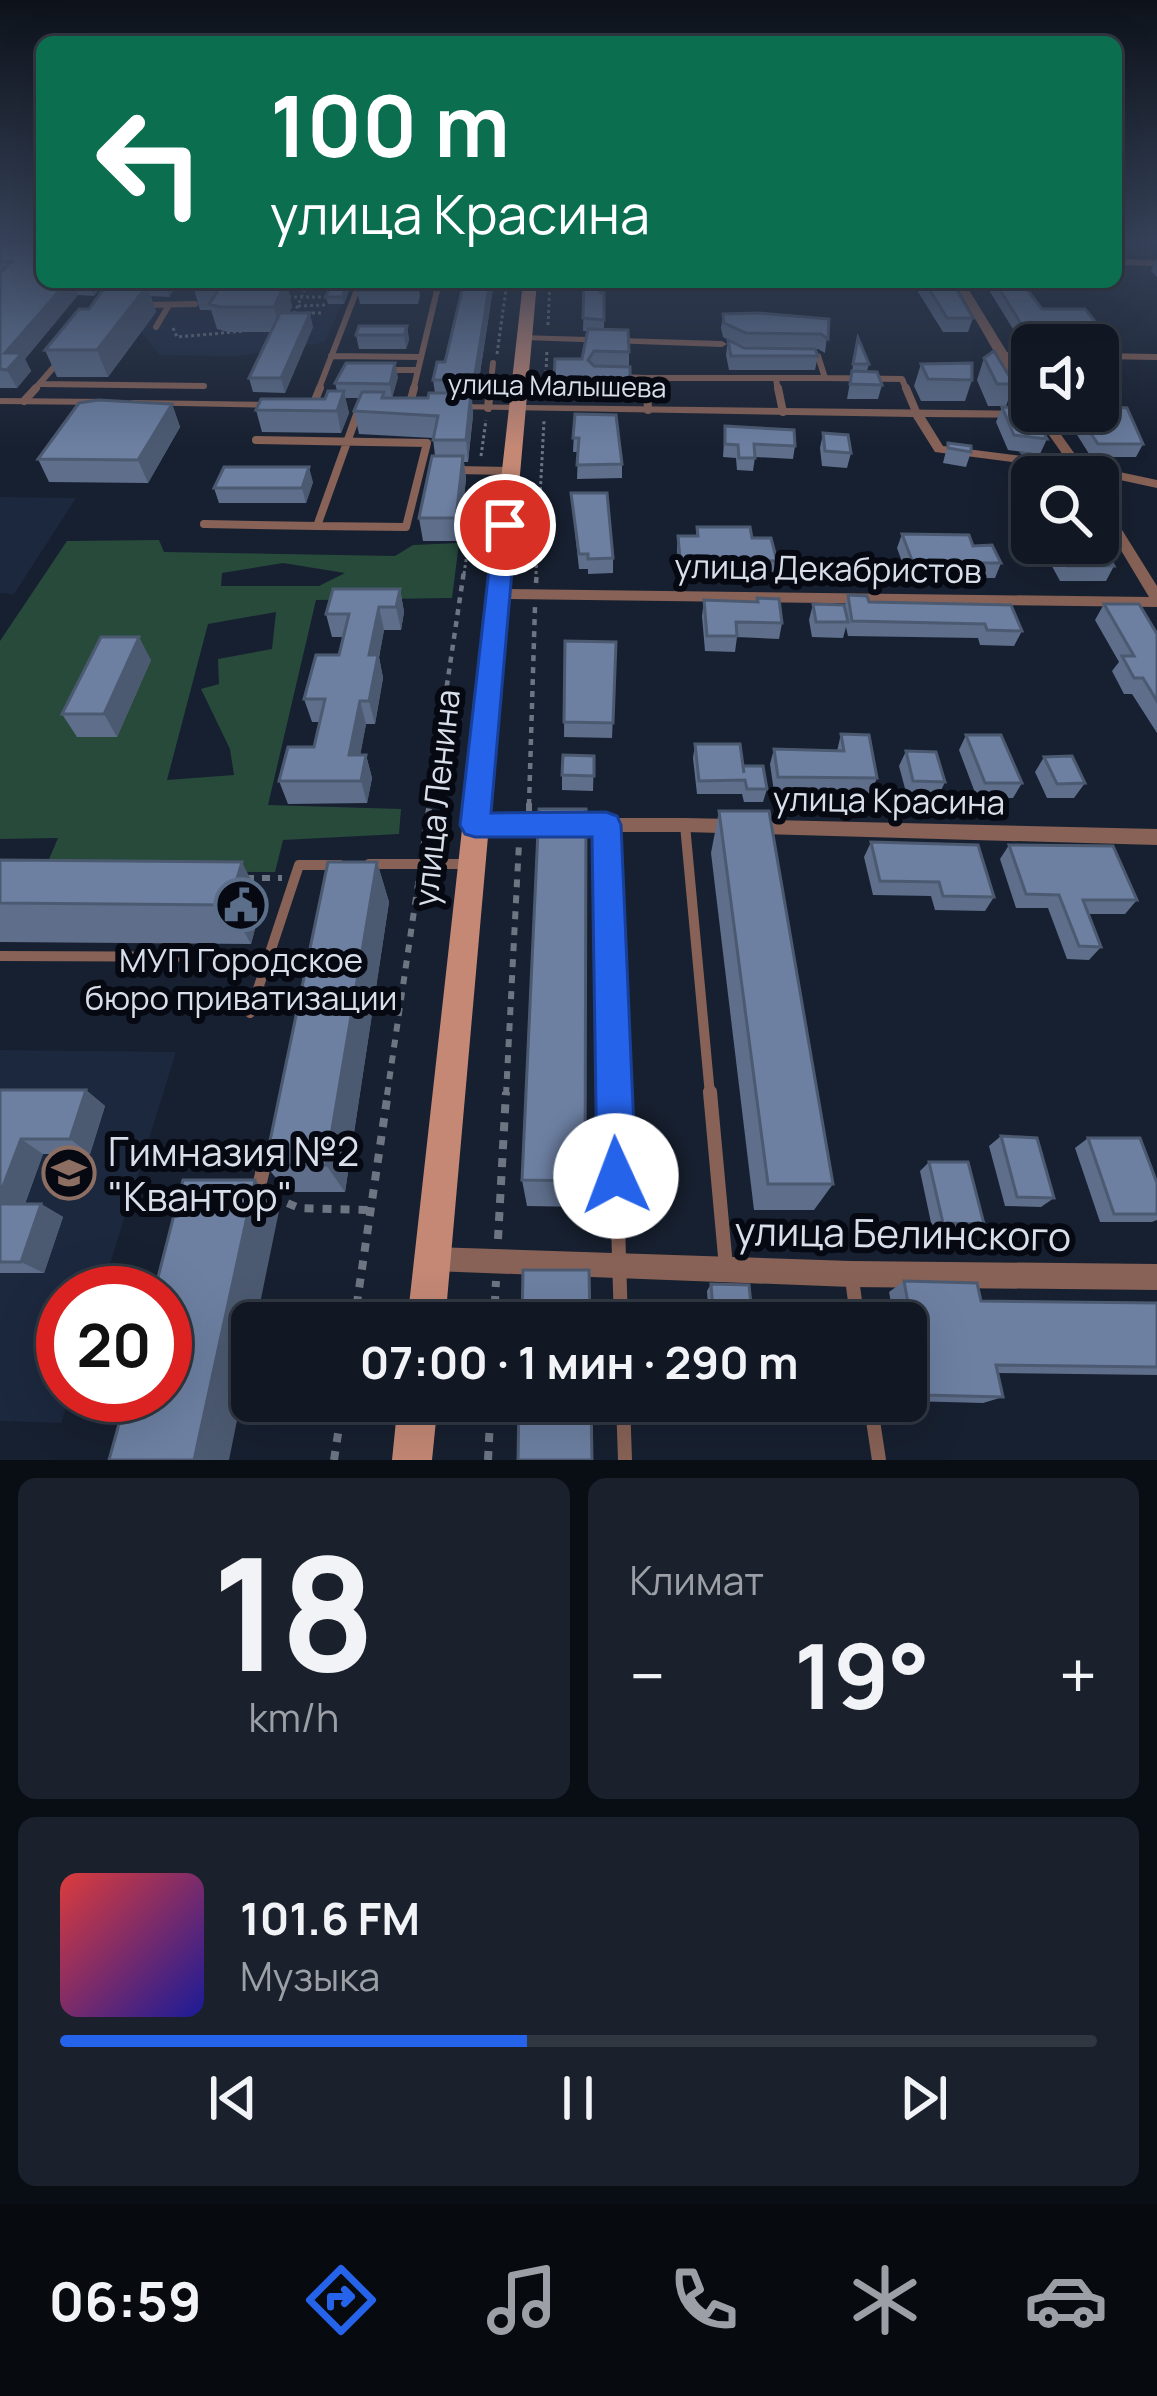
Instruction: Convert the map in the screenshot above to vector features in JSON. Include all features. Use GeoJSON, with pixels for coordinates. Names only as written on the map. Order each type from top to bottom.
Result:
{"type":"FeatureCollection","features":[{"type":"Feature","properties":{"kind":"main road","name":"улица Ленина"},"geometry":{"type":"LineString","coordinates":[[428,1302],[511,471],[531,409],[533,312]]}},
{"type":"Feature","properties":{"kind":"main road"},"geometry":{"type":"LineString","coordinates":[[412,1460],[416,1422]]}},
{"type":"Feature","properties":{"kind":"street"},"geometry":{"type":"LineString","coordinates":[[976,312],[1011,371]]}},
{"type":"Feature","properties":{"kind":"street"},"geometry":{"type":"LineString","coordinates":[[536,337],[722,344]]}},
{"type":"Feature","properties":{"kind":"street"},"geometry":{"type":"LineString","coordinates":[[1000,355],[1011,355]]}},
{"type":"Feature","properties":{"kind":"street"},"geometry":{"type":"LineString","coordinates":[[1119,356],[1157,357]]}},
{"type":"Feature","properties":{"kind":"street"},"geometry":{"type":"LineString","coordinates":[[2,404],[376,406]]}},
{"type":"Feature","properties":{"kind":"street","name":"улица Малышева"},"geometry":{"type":"LineString","coordinates":[[392,407],[1011,413]]}},
{"type":"Feature","properties":{"kind":"street"},"geometry":{"type":"LineString","coordinates":[[917,414],[939,449],[1011,461]]}},
{"type":"Feature","properties":{"kind":"street"},"geometry":{"type":"LineString","coordinates":[[1119,478],[1157,484]]}},
{"type":"Feature","properties":{"kind":"street"},"geometry":{"type":"LineString","coordinates":[[1119,536],[1157,600]]}},
{"type":"Feature","properties":{"kind":"street","name":"улица Декабристов"},"geometry":{"type":"LineString","coordinates":[[498,594],[1157,600]]}},
{"type":"Feature","properties":{"kind":"street","name":"улица Красина"},"geometry":{"type":"LineString","coordinates":[[475,825],[685,825],[1157,837]]}},
{"type":"Feature","properties":{"kind":"street","name":"улица Белинского"},"geometry":{"type":"LineString","coordinates":[[432,1258],[851,1274],[1157,1277]]}},
{"type":"Feature","properties":{"kind":"lane"},"geometry":{"type":"LineString","coordinates":[[156,327],[165,312]]}},
{"type":"Feature","properties":{"kind":"lane"},"geometry":{"type":"LineString","coordinates":[[313,406],[348,312]]}},
{"type":"Feature","properties":{"kind":"lane"},"geometry":{"type":"LineString","coordinates":[[409,407],[431,312]]}},
{"type":"Feature","properties":{"kind":"lane"},"geometry":{"type":"LineString","coordinates":[[24,401],[65,352]]}},
{"type":"Feature","properties":{"kind":"lane"},"geometry":{"type":"LineString","coordinates":[[331,356],[420,357]]}},
{"type":"Feature","properties":{"kind":"lane"},"geometry":{"type":"LineString","coordinates":[[799,356],[818,356],[825,378]]}},
{"type":"Feature","properties":{"kind":"lane"},"geometry":{"type":"LineString","coordinates":[[488,408],[493,363]]}},
{"type":"Feature","properties":{"kind":"lane"},"geometry":{"type":"LineString","coordinates":[[326,370],[349,370]]}},
{"type":"Feature","properties":{"kind":"lane"},"geometry":{"type":"LineString","coordinates":[[371,370],[417,370]]}},
{"type":"Feature","properties":{"kind":"lane"},"geometry":{"type":"LineString","coordinates":[[612,377],[925,378]]}},
{"type":"Feature","properties":{"kind":"lane"},"geometry":{"type":"LineString","coordinates":[[647,378],[648,410]]}},
{"type":"Feature","properties":{"kind":"lane"},"geometry":{"type":"LineString","coordinates":[[902,379],[917,414]]}},
{"type":"Feature","properties":{"kind":"lane"},"geometry":{"type":"LineString","coordinates":[[776,380],[783,412]]}},
{"type":"Feature","properties":{"kind":"lane"},"geometry":{"type":"LineString","coordinates":[[40,384],[127,389],[204,386]]}},
{"type":"Feature","properties":{"kind":"lane"},"geometry":{"type":"LineString","coordinates":[[317,526],[360,406]]}},
{"type":"Feature","properties":{"kind":"lane"},"geometry":{"type":"LineString","coordinates":[[204,524],[406,527],[427,443],[256,440]]}},
{"type":"Feature","properties":{"kind":"lane"},"geometry":{"type":"LineString","coordinates":[[420,470],[511,471]]}},
{"type":"Feature","properties":{"kind":"lane"},"geometry":{"type":"LineString","coordinates":[[606,825],[620,1302]]}},
{"type":"Feature","properties":{"kind":"lane"},"geometry":{"type":"LineString","coordinates":[[685,825],[726,1268]]}},
{"type":"Feature","properties":{"kind":"lane"},"geometry":{"type":"LineString","coordinates":[[250,1013],[265,956],[299,866],[472,864]]}},
{"type":"Feature","properties":{"kind":"lane"},"geometry":{"type":"LineString","coordinates":[[327,887],[332,865]]}},
{"type":"Feature","properties":{"kind":"lane"},"geometry":{"type":"LineString","coordinates":[[0,956],[265,956]]}},
{"type":"Feature","properties":{"kind":"lane"},"geometry":{"type":"LineString","coordinates":[[236,1195],[258,1195],[272,1129]]}},
{"type":"Feature","properties":{"kind":"lane"},"geometry":{"type":"LineString","coordinates":[[851,1274],[856,1302]]}},
{"type":"Feature","properties":{"kind":"lane"},"geometry":{"type":"LineString","coordinates":[[624,1422],[625,1460]]}},
{"type":"Feature","properties":{"kind":"lane"},"geometry":{"type":"LineString","coordinates":[[873,1422],[879,1460]]}},
{"type":"Feature","properties":{"kind":"path"},"geometry":{"type":"LineString","coordinates":[[168,312],[177,337],[237,335],[256,328]]}},
{"type":"Feature","properties":{"kind":"path"},"geometry":{"type":"LineString","coordinates":[[493,363],[502,312]]}},
{"type":"Feature","properties":{"kind":"path"},"geometry":{"type":"LineString","coordinates":[[495,1302],[520,825],[530,810],[536,595],[531,409],[542,312]]}},
{"type":"Feature","properties":{"kind":"path"},"geometry":{"type":"LineString","coordinates":[[291,321],[295,314],[322,313]]}},
{"type":"Feature","properties":{"kind":"path"},"geometry":{"type":"LineString","coordinates":[[247,878],[294,878]]}},
{"type":"Feature","properties":{"kind":"path"},"geometry":{"type":"LineString","coordinates":[[258,1195],[298,1208],[371,1210]]}},
{"type":"Feature","properties":{"kind":"path"},"geometry":{"type":"LineString","coordinates":[[334,1460],[340,1422]]}},
{"type":"Feature","properties":{"kind":"path"},"geometry":{"type":"LineString","coordinates":[[488,1460],[489,1422]]}},
{"type":"Feature","properties":{"kind":"shaded area"},"geometry":{"type":"Polygon","coordinates":[[[138,312],[338,312],[325,342],[239,356],[160,355],[132,320],[138,312]]]}},
{"type":"Feature","properties":{"kind":"shaded area"},"geometry":{"type":"Polygon","coordinates":[[[0,497],[76,498],[14,594],[0,593],[0,497]]]}},
{"type":"Feature","properties":{"kind":"shaded area","name":"Гимназия №2 \"Квантор\""},"geometry":{"type":"Polygon","coordinates":[[[0,1050],[176,1052],[109,1266],[36,1266],[36,1422],[61,1423],[0,1421],[0,1050]]]}},
{"type":"Feature","properties":{"kind":"green space"},"geometry":{"type":"Polygon","coordinates":[[[159,540],[164,552],[395,556],[413,545],[459,543],[452,598],[316,600],[268,805],[401,809],[399,834],[283,840],[275,872],[44,871],[58,838],[0,839],[0,641],[67,541],[159,540]],[[283,563],[222,573],[221,586],[319,586],[345,573],[283,563]],[[276,612],[208,624],[167,780],[234,775],[230,749],[201,689],[219,684],[218,659],[272,649],[276,612]]]}},
{"type":"Feature","properties":{"kind":"building"},"geometry":{"type":"Polygon","coordinates":[[[0,312],[41,312],[5,353],[22,353],[7,370],[0,369],[0,312]]]}},
{"type":"Feature","properties":{"kind":"building"},"geometry":{"type":"Polygon","coordinates":[[[76,312],[127,312],[97,350],[45,350],[76,312]]]}},
{"type":"Feature","properties":{"kind":"building"},"geometry":{"type":"Polygon","coordinates":[[[457,312],[485,312],[474,380],[433,380],[437,362],[445,362],[457,312]]]}},
{"type":"Feature","properties":{"kind":"building"},"geometry":{"type":"Polygon","coordinates":[[[583,312],[604,312],[604,320],[583,318],[583,312]]]}},
{"type":"Feature","properties":{"kind":"building"},"geometry":{"type":"Polygon","coordinates":[[[943,312],[970,312],[973,318],[947,318],[943,312]]]}},
{"type":"Feature","properties":{"kind":"building"},"geometry":{"type":"Polygon","coordinates":[[[1014,312],[1088,312],[1097,324],[1021,324],[1014,312]]]}},
{"type":"Feature","properties":{"kind":"building"},"geometry":{"type":"Polygon","coordinates":[[[280,313],[310,313],[281,378],[249,378],[280,313]]]}},
{"type":"Feature","properties":{"kind":"building"},"geometry":{"type":"Polygon","coordinates":[[[723,314],[829,319],[828,339],[821,334],[746,333],[724,323],[723,314]]]}},
{"type":"Feature","properties":{"kind":"building"},"geometry":{"type":"Polygon","coordinates":[[[359,326],[407,326],[404,335],[356,335],[359,326]]]}},
{"type":"Feature","properties":{"kind":"building"},"geometry":{"type":"Polygon","coordinates":[[[588,329],[628,330],[629,352],[594,351],[588,360],[594,366],[630,367],[630,379],[554,378],[555,359],[582,359],[588,329]]]}},
{"type":"Feature","properties":{"kind":"building"},"geometry":{"type":"Polygon","coordinates":[[[858,338],[869,364],[853,364],[858,338]]]}},
{"type":"Feature","properties":{"kind":"building"},"geometry":{"type":"Polygon","coordinates":[[[728,340],[744,348],[815,349],[818,356],[731,356],[728,340]]]}},
{"type":"Feature","properties":{"kind":"building"},"geometry":{"type":"Polygon","coordinates":[[[994,351],[1011,384],[997,384],[984,358],[994,351]]]}},
{"type":"Feature","properties":{"kind":"building"},"geometry":{"type":"Polygon","coordinates":[[[346,363],[395,363],[390,384],[335,383],[346,363]]]}},
{"type":"Feature","properties":{"kind":"building"},"geometry":{"type":"Polygon","coordinates":[[[972,363],[972,380],[928,379],[921,364],[972,363]]]}},
{"type":"Feature","properties":{"kind":"building"},"geometry":{"type":"Polygon","coordinates":[[[852,371],[877,372],[882,385],[850,384],[852,371]]]}},
{"type":"Feature","properties":{"kind":"building"},"geometry":{"type":"Polygon","coordinates":[[[328,391],[344,391],[337,411],[256,410],[261,399],[325,399],[328,391]]]}},
{"type":"Feature","properties":{"kind":"building"},"geometry":{"type":"Polygon","coordinates":[[[362,392],[384,392],[382,398],[471,393],[466,440],[433,440],[438,416],[354,411],[362,392]]]}},
{"type":"Feature","properties":{"kind":"building"},"geometry":{"type":"Polygon","coordinates":[[[79,403],[172,404],[138,460],[38,459],[79,403]]]}},
{"type":"Feature","properties":{"kind":"building"},"geometry":{"type":"Polygon","coordinates":[[[1002,407],[1011,407],[1011,428],[1002,407]]]}},
{"type":"Feature","properties":{"kind":"building"},"geometry":{"type":"Polygon","coordinates":[[[1119,407],[1127,408],[1143,444],[1098,444],[1090,432],[1119,432],[1119,407]]]}},
{"type":"Feature","properties":{"kind":"building"},"geometry":{"type":"Polygon","coordinates":[[[575,414],[616,415],[622,464],[577,465],[575,414]]]}},
{"type":"Feature","properties":{"kind":"building"},"geometry":{"type":"Polygon","coordinates":[[[725,426],[794,430],[795,446],[754,444],[755,458],[739,458],[738,445],[725,444],[725,426]]]}},
{"type":"Feature","properties":{"kind":"building"},"geometry":{"type":"Polygon","coordinates":[[[1043,432],[1047,439],[1014,435],[1043,432]]]}},
{"type":"Feature","properties":{"kind":"building"},"geometry":{"type":"Polygon","coordinates":[[[823,433],[848,435],[851,453],[825,451],[823,433]]]}},
{"type":"Feature","properties":{"kind":"building"},"geometry":{"type":"Polygon","coordinates":[[[948,443],[971,446],[971,452],[948,448],[948,443]]]}},
{"type":"Feature","properties":{"kind":"building"},"geometry":{"type":"Polygon","coordinates":[[[432,456],[463,456],[456,518],[419,518],[432,456]]]}},
{"type":"Feature","properties":{"kind":"building"},"geometry":{"type":"Polygon","coordinates":[[[224,467],[309,467],[302,488],[214,488],[224,467]]]}},
{"type":"Feature","properties":{"kind":"building"},"geometry":{"type":"Polygon","coordinates":[[[571,493],[607,493],[613,558],[588,559],[588,554],[579,554],[571,493]]]}},
{"type":"Feature","properties":{"kind":"building"},"geometry":{"type":"Polygon","coordinates":[[[697,527],[750,527],[752,538],[771,538],[777,561],[680,559],[678,536],[698,536],[697,527]]]}},
{"type":"Feature","properties":{"kind":"building"},"geometry":{"type":"Polygon","coordinates":[[[902,534],[969,535],[973,546],[992,545],[1001,563],[913,563],[902,534]]]}},
{"type":"Feature","properties":{"kind":"building"},"geometry":{"type":"Polygon","coordinates":[[[1066,564],[1114,566],[1067,566],[1066,564]]]}},
{"type":"Feature","properties":{"kind":"building"},"geometry":{"type":"Polygon","coordinates":[[[333,589],[400,589],[396,607],[379,607],[369,655],[378,655],[369,701],[360,701],[349,755],[366,755],[361,781],[279,781],[288,747],[314,747],[325,699],[304,699],[316,655],[339,655],[349,614],[326,614],[333,589]]]}},
{"type":"Feature","properties":{"kind":"building"},"geometry":{"type":"Polygon","coordinates":[[[848,595],[867,596],[869,602],[1011,605],[1022,631],[987,630],[985,624],[852,621],[848,595]]]}},
{"type":"Feature","properties":{"kind":"building"},"geometry":{"type":"Polygon","coordinates":[[[757,598],[779,599],[782,623],[736,622],[737,636],[707,636],[704,600],[758,602],[757,598]]]}},
{"type":"Feature","properties":{"kind":"building"},"geometry":{"type":"Polygon","coordinates":[[[813,604],[844,605],[848,622],[816,622],[813,604]]]}},
{"type":"Feature","properties":{"kind":"building"},"geometry":{"type":"Polygon","coordinates":[[[1104,604],[1139,604],[1157,634],[1157,701],[1143,678],[1134,678],[1122,656],[1134,656],[1104,604]]]}},
{"type":"Feature","properties":{"kind":"building"},"geometry":{"type":"Polygon","coordinates":[[[101,637],[139,637],[104,714],[62,714],[101,637]]]}},
{"type":"Feature","properties":{"kind":"building"},"geometry":{"type":"Polygon","coordinates":[[[565,641],[616,642],[613,723],[564,722],[565,641]]]}},
{"type":"Feature","properties":{"kind":"building"},"geometry":{"type":"Polygon","coordinates":[[[841,734],[869,735],[877,778],[778,777],[774,749],[844,751],[841,734]]]}},
{"type":"Feature","properties":{"kind":"building"},"geometry":{"type":"Polygon","coordinates":[[[966,735],[1001,735],[1022,783],[985,783],[966,735]]]}},
{"type":"Feature","properties":{"kind":"building"},"geometry":{"type":"Polygon","coordinates":[[[695,744],[740,744],[743,766],[763,766],[767,789],[747,789],[745,780],[699,781],[695,744]]]}},
{"type":"Feature","properties":{"kind":"building"},"geometry":{"type":"Polygon","coordinates":[[[906,751],[936,752],[945,782],[913,781],[906,751]]]}},
{"type":"Feature","properties":{"kind":"building"},"geometry":{"type":"Polygon","coordinates":[[[563,755],[594,756],[594,776],[562,775],[563,755]]]}},
{"type":"Feature","properties":{"kind":"building"},"geometry":{"type":"Polygon","coordinates":[[[1072,756],[1085,783],[1057,784],[1044,757],[1072,756]]]}},
{"type":"Feature","properties":{"kind":"building"},"geometry":{"type":"Polygon","coordinates":[[[539,809],[586,809],[585,1181],[522,1180],[539,809]]]}},
{"type":"Feature","properties":{"kind":"building"},"geometry":{"type":"Polygon","coordinates":[[[719,811],[769,811],[833,1184],[768,1184],[719,811]]]}},
{"type":"Feature","properties":{"kind":"building"},"geometry":{"type":"Polygon","coordinates":[[[871,842],[978,845],[994,897],[943,896],[939,882],[880,881],[871,842]]]}},
{"type":"Feature","properties":{"kind":"building"},"geometry":{"type":"Polygon","coordinates":[[[1009,845],[1113,846],[1137,900],[1083,900],[1101,947],[1079,946],[1059,895],[1026,894],[1009,845]]]}},
{"type":"Feature","properties":{"kind":"building"},"geometry":{"type":"Polygon","coordinates":[[[0,860],[242,862],[229,905],[0,903],[0,860]]]}},
{"type":"Feature","properties":{"kind":"building"},"geometry":{"type":"Polygon","coordinates":[[[328,862],[377,862],[326,1165],[265,1165],[328,862]]]}},
{"type":"Feature","properties":{"kind":"building"},"geometry":{"type":"Polygon","coordinates":[[[0,1090],[86,1090],[70,1139],[21,1139],[0,1194],[0,1090]]]}},
{"type":"Feature","properties":{"kind":"building"},"geometry":{"type":"Polygon","coordinates":[[[1001,1136],[1037,1138],[1054,1198],[1017,1197],[1001,1136]]]}},
{"type":"Feature","properties":{"kind":"building"},"geometry":{"type":"Polygon","coordinates":[[[1088,1138],[1140,1138],[1157,1183],[1157,1214],[1114,1214],[1088,1138]]]}},
{"type":"Feature","properties":{"kind":"building"},"geometry":{"type":"Polygon","coordinates":[[[929,1162],[968,1162],[984,1224],[943,1223],[929,1162]]]}},
{"type":"Feature","properties":{"kind":"building"},"geometry":{"type":"Polygon","coordinates":[[[183,1180],[255,1180],[194,1460],[109,1460],[120,1422],[192,1422],[192,1266],[161,1266],[183,1180]]]}},
{"type":"Feature","properties":{"kind":"building"},"geometry":{"type":"Polygon","coordinates":[[[0,1204],[41,1204],[21,1262],[0,1262],[0,1204]]]}},
{"type":"Feature","properties":{"kind":"building"},"geometry":{"type":"Polygon","coordinates":[[[523,1270],[589,1270],[590,1302],[522,1302],[523,1270]]]}},
{"type":"Feature","properties":{"kind":"building"},"geometry":{"type":"Polygon","coordinates":[[[904,1281],[977,1283],[981,1301],[1157,1303],[1157,1367],[996,1365],[1003,1397],[927,1395],[927,1302],[908,1302],[904,1281]]]}},
{"type":"Feature","properties":{"kind":"building"},"geometry":{"type":"Polygon","coordinates":[[[711,1284],[749,1285],[751,1302],[712,1302],[711,1284]]]}},
{"type":"Feature","properties":{"kind":"building"},"geometry":{"type":"Polygon","coordinates":[[[519,1422],[591,1422],[592,1460],[518,1460],[519,1422]]]}},
{"type":"Feature","properties":{"kind":"place","name":"МУП Городское бюро приватизации"},"geometry":{"type":"Point","coordinates":[241,905]}},
{"type":"Feature","properties":{"kind":"place","name":"Гимназия №2 \"Квантор\""},"geometry":{"type":"Point","coordinates":[69,1173]}},
{"type":"Feature","properties":{"kind":"route"},"geometry":{"type":"LineString","coordinates":[[505,525],[475,825],[606,825],[616,1176]]}}]}
